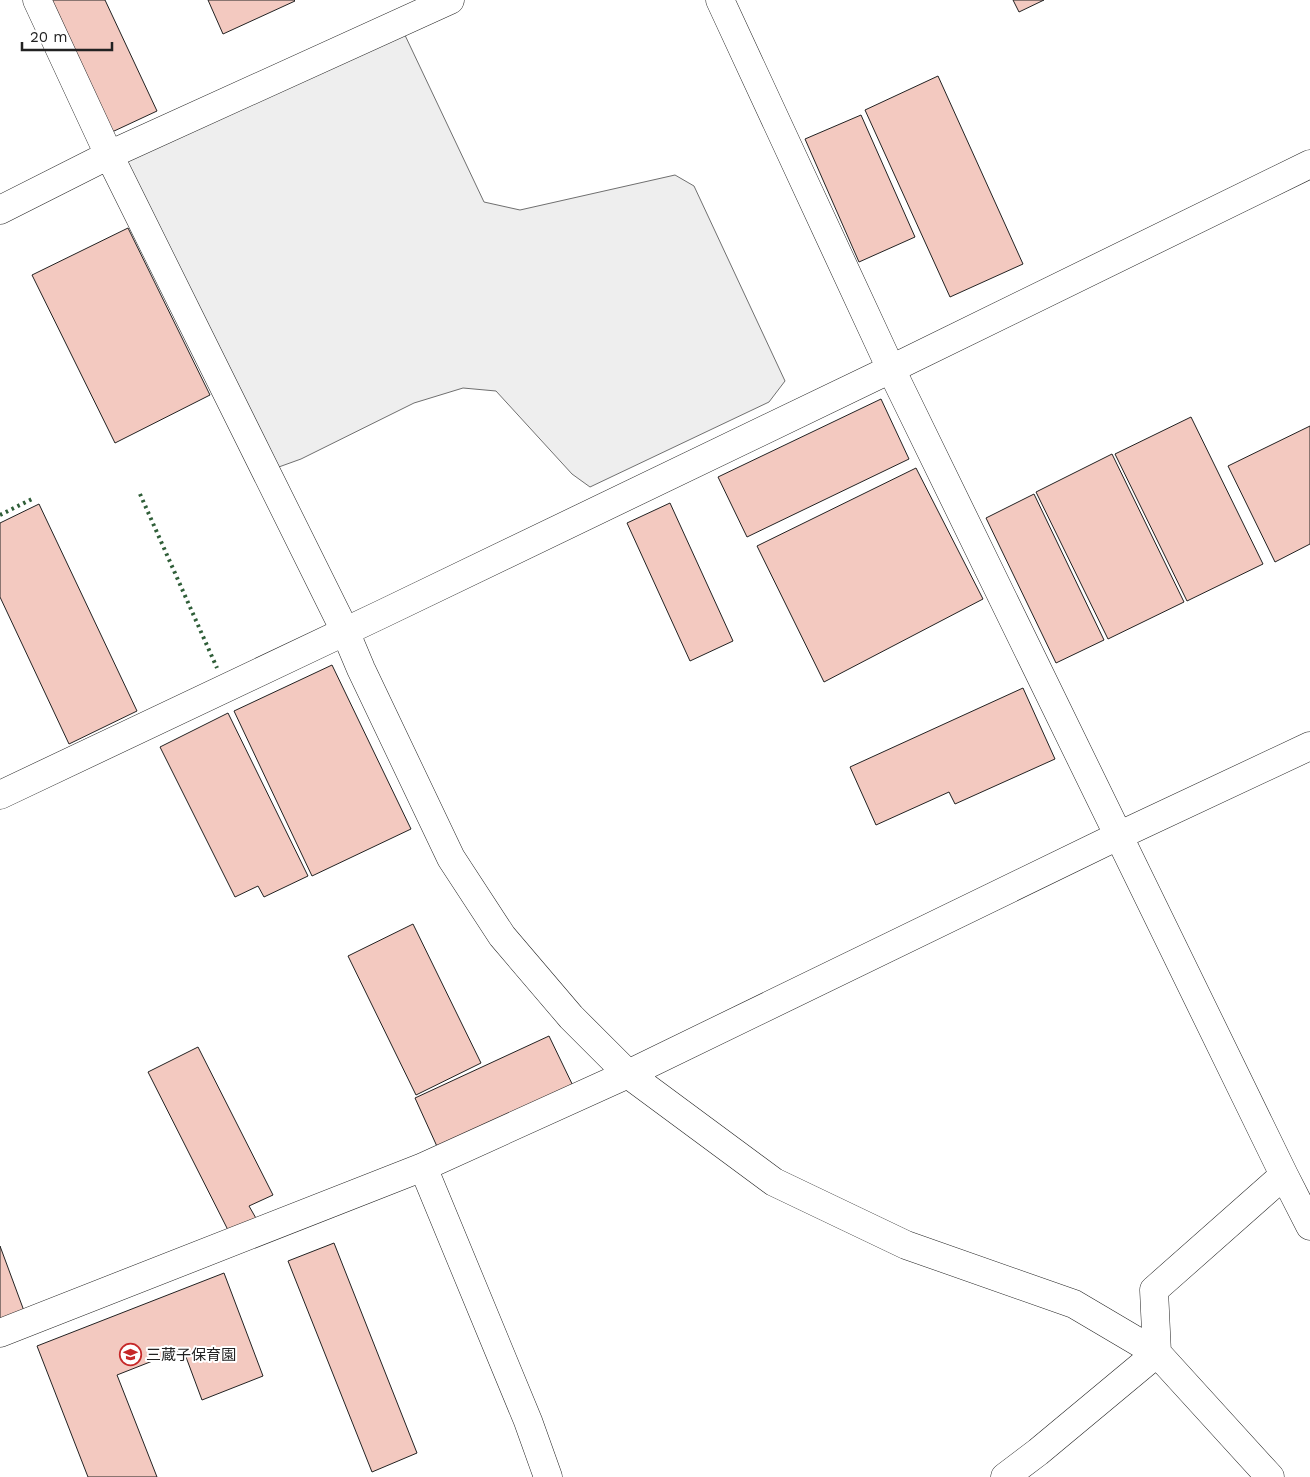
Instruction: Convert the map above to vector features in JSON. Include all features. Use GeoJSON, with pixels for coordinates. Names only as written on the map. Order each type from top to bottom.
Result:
{"type":"FeatureCollection","features":[{"type":"Feature","properties":{"kind":"street"},"geometry":{"type":"LineString","coordinates":[[37,0],[109,155],[345,631],[361,670],[451,858],[502,936],[571,1017],[628,1074],[774,1182],[906,1245],[1074,1304],[1156,1353],[1270,1477]]}},
{"type":"Feature","properties":{"kind":"street"},"geometry":{"type":"LineString","coordinates":[[0,210],[109,155],[450,0]]}},
{"type":"Feature","properties":{"kind":"street"},"geometry":{"type":"LineString","coordinates":[[720,0],[891,369],[1310,1226]]}},
{"type":"Feature","properties":{"kind":"street"},"geometry":{"type":"LineString","coordinates":[[0,795],[891,369],[1310,164]]}},
{"type":"Feature","properties":{"kind":"street"},"geometry":{"type":"LineString","coordinates":[[0,1333],[423,1167],[628,1074],[1118,836],[1310,746]]}},
{"type":"Feature","properties":{"kind":"street"},"geometry":{"type":"LineString","coordinates":[[423,1167],[528,1421],[548,1477]]}},
{"type":"Feature","properties":{"kind":"street"},"geometry":{"type":"LineString","coordinates":[[1156,1353],[1154,1290],[1284,1175]]}},
{"type":"Feature","properties":{"kind":"street"},"geometry":{"type":"LineString","coordinates":[[1005,1477],[1038,1452],[1156,1353]]}},
{"type":"Feature","properties":{"kind":"shaded area"},"geometry":{"type":"Polygon","coordinates":[[[403,31],[484,202],[520,210],[675,175],[694,186],[785,381],[769,402],[590,487],[572,474],[496,391],[463,388],[414,403],[301,459],[276,468],[126,167],[132,154],[403,31]]]}},
{"type":"Feature","properties":{"kind":"building"},"geometry":{"type":"Polygon","coordinates":[[[50,0],[105,0],[157,111],[112,132],[50,0]]]}},
{"type":"Feature","properties":{"kind":"building"},"geometry":{"type":"Polygon","coordinates":[[[208,0],[294,0],[295,1],[223,34],[208,0]]]}},
{"type":"Feature","properties":{"kind":"building"},"geometry":{"type":"Polygon","coordinates":[[[1013,0],[1044,0],[1019,12],[1013,0]]]}},
{"type":"Feature","properties":{"kind":"building"},"geometry":{"type":"Polygon","coordinates":[[[938,76],[1023,264],[950,297],[865,110],[938,76]]]}},
{"type":"Feature","properties":{"kind":"building"},"geometry":{"type":"Polygon","coordinates":[[[861,115],[915,237],[859,262],[805,139],[861,115]]]}},
{"type":"Feature","properties":{"kind":"building"},"geometry":{"type":"Polygon","coordinates":[[[128,228],[210,395],[115,443],[32,275],[128,228]]]}},
{"type":"Feature","properties":{"kind":"building"},"geometry":{"type":"Polygon","coordinates":[[[881,399],[909,459],[747,537],[718,477],[881,399]]]}},
{"type":"Feature","properties":{"kind":"building"},"geometry":{"type":"Polygon","coordinates":[[[1191,417],[1263,564],[1187,601],[1115,454],[1191,417]]]}},
{"type":"Feature","properties":{"kind":"building"},"geometry":{"type":"Polygon","coordinates":[[[1310,426],[1310,544],[1275,562],[1228,466],[1310,426]]]}},
{"type":"Feature","properties":{"kind":"building"},"geometry":{"type":"Polygon","coordinates":[[[1112,454],[1184,602],[1108,639],[1036,492],[1112,454]]]}},
{"type":"Feature","properties":{"kind":"building"},"geometry":{"type":"Polygon","coordinates":[[[916,468],[983,599],[824,682],[757,546],[916,468]]]}},
{"type":"Feature","properties":{"kind":"building"},"geometry":{"type":"Polygon","coordinates":[[[1034,494],[1104,640],[1056,663],[986,518],[1034,494]]]}},
{"type":"Feature","properties":{"kind":"building"},"geometry":{"type":"Polygon","coordinates":[[[670,503],[733,641],[690,661],[627,523],[670,503]]]}},
{"type":"Feature","properties":{"kind":"building"},"geometry":{"type":"Polygon","coordinates":[[[39,504],[137,711],[69,744],[0,597],[0,523],[39,504]]]}},
{"type":"Feature","properties":{"kind":"building"},"geometry":{"type":"Polygon","coordinates":[[[332,665],[411,829],[312,876],[234,711],[332,665]]]}},
{"type":"Feature","properties":{"kind":"building"},"geometry":{"type":"Polygon","coordinates":[[[1023,688],[1055,759],[955,804],[949,792],[876,825],[850,767],[1023,688]]]}},
{"type":"Feature","properties":{"kind":"building"},"geometry":{"type":"Polygon","coordinates":[[[228,713],[308,876],[264,897],[258,886],[235,897],[160,747],[228,713]]]}},
{"type":"Feature","properties":{"kind":"building"},"geometry":{"type":"Polygon","coordinates":[[[413,924],[481,1063],[416,1095],[348,956],[413,924]]]}},
{"type":"Feature","properties":{"kind":"building"},"geometry":{"type":"Polygon","coordinates":[[[549,1036],[575,1090],[440,1153],[415,1098],[549,1036]]]}},
{"type":"Feature","properties":{"kind":"building"},"geometry":{"type":"Polygon","coordinates":[[[198,1047],[273,1195],[249,1206],[257,1220],[230,1234],[148,1072],[198,1047]]]}},
{"type":"Feature","properties":{"kind":"building"},"geometry":{"type":"Polygon","coordinates":[[[334,1243],[417,1453],[372,1472],[288,1261],[334,1243]]]}},
{"type":"Feature","properties":{"kind":"building"},"geometry":{"type":"Polygon","coordinates":[[[0,1246],[27,1319],[0,1329],[0,1246]]]}},
{"type":"Feature","properties":{"kind":"building"},"geometry":{"type":"Polygon","coordinates":[[[224,1273],[263,1376],[202,1400],[183,1349],[117,1375],[157,1477],[88,1477],[37,1346],[224,1273]]]}},
{"type":"Feature","properties":{"kind":"hedge"},"geometry":{"type":"LineString","coordinates":[[140,494],[217,668]]}},
{"type":"Feature","properties":{"kind":"hedge"},"geometry":{"type":"LineString","coordinates":[[0,515],[32,499]]}},
{"type":"Feature","properties":{"kind":"place","name":"三蔵子保育園"},"geometry":{"type":"Point","coordinates":[130,1355]}}]}
